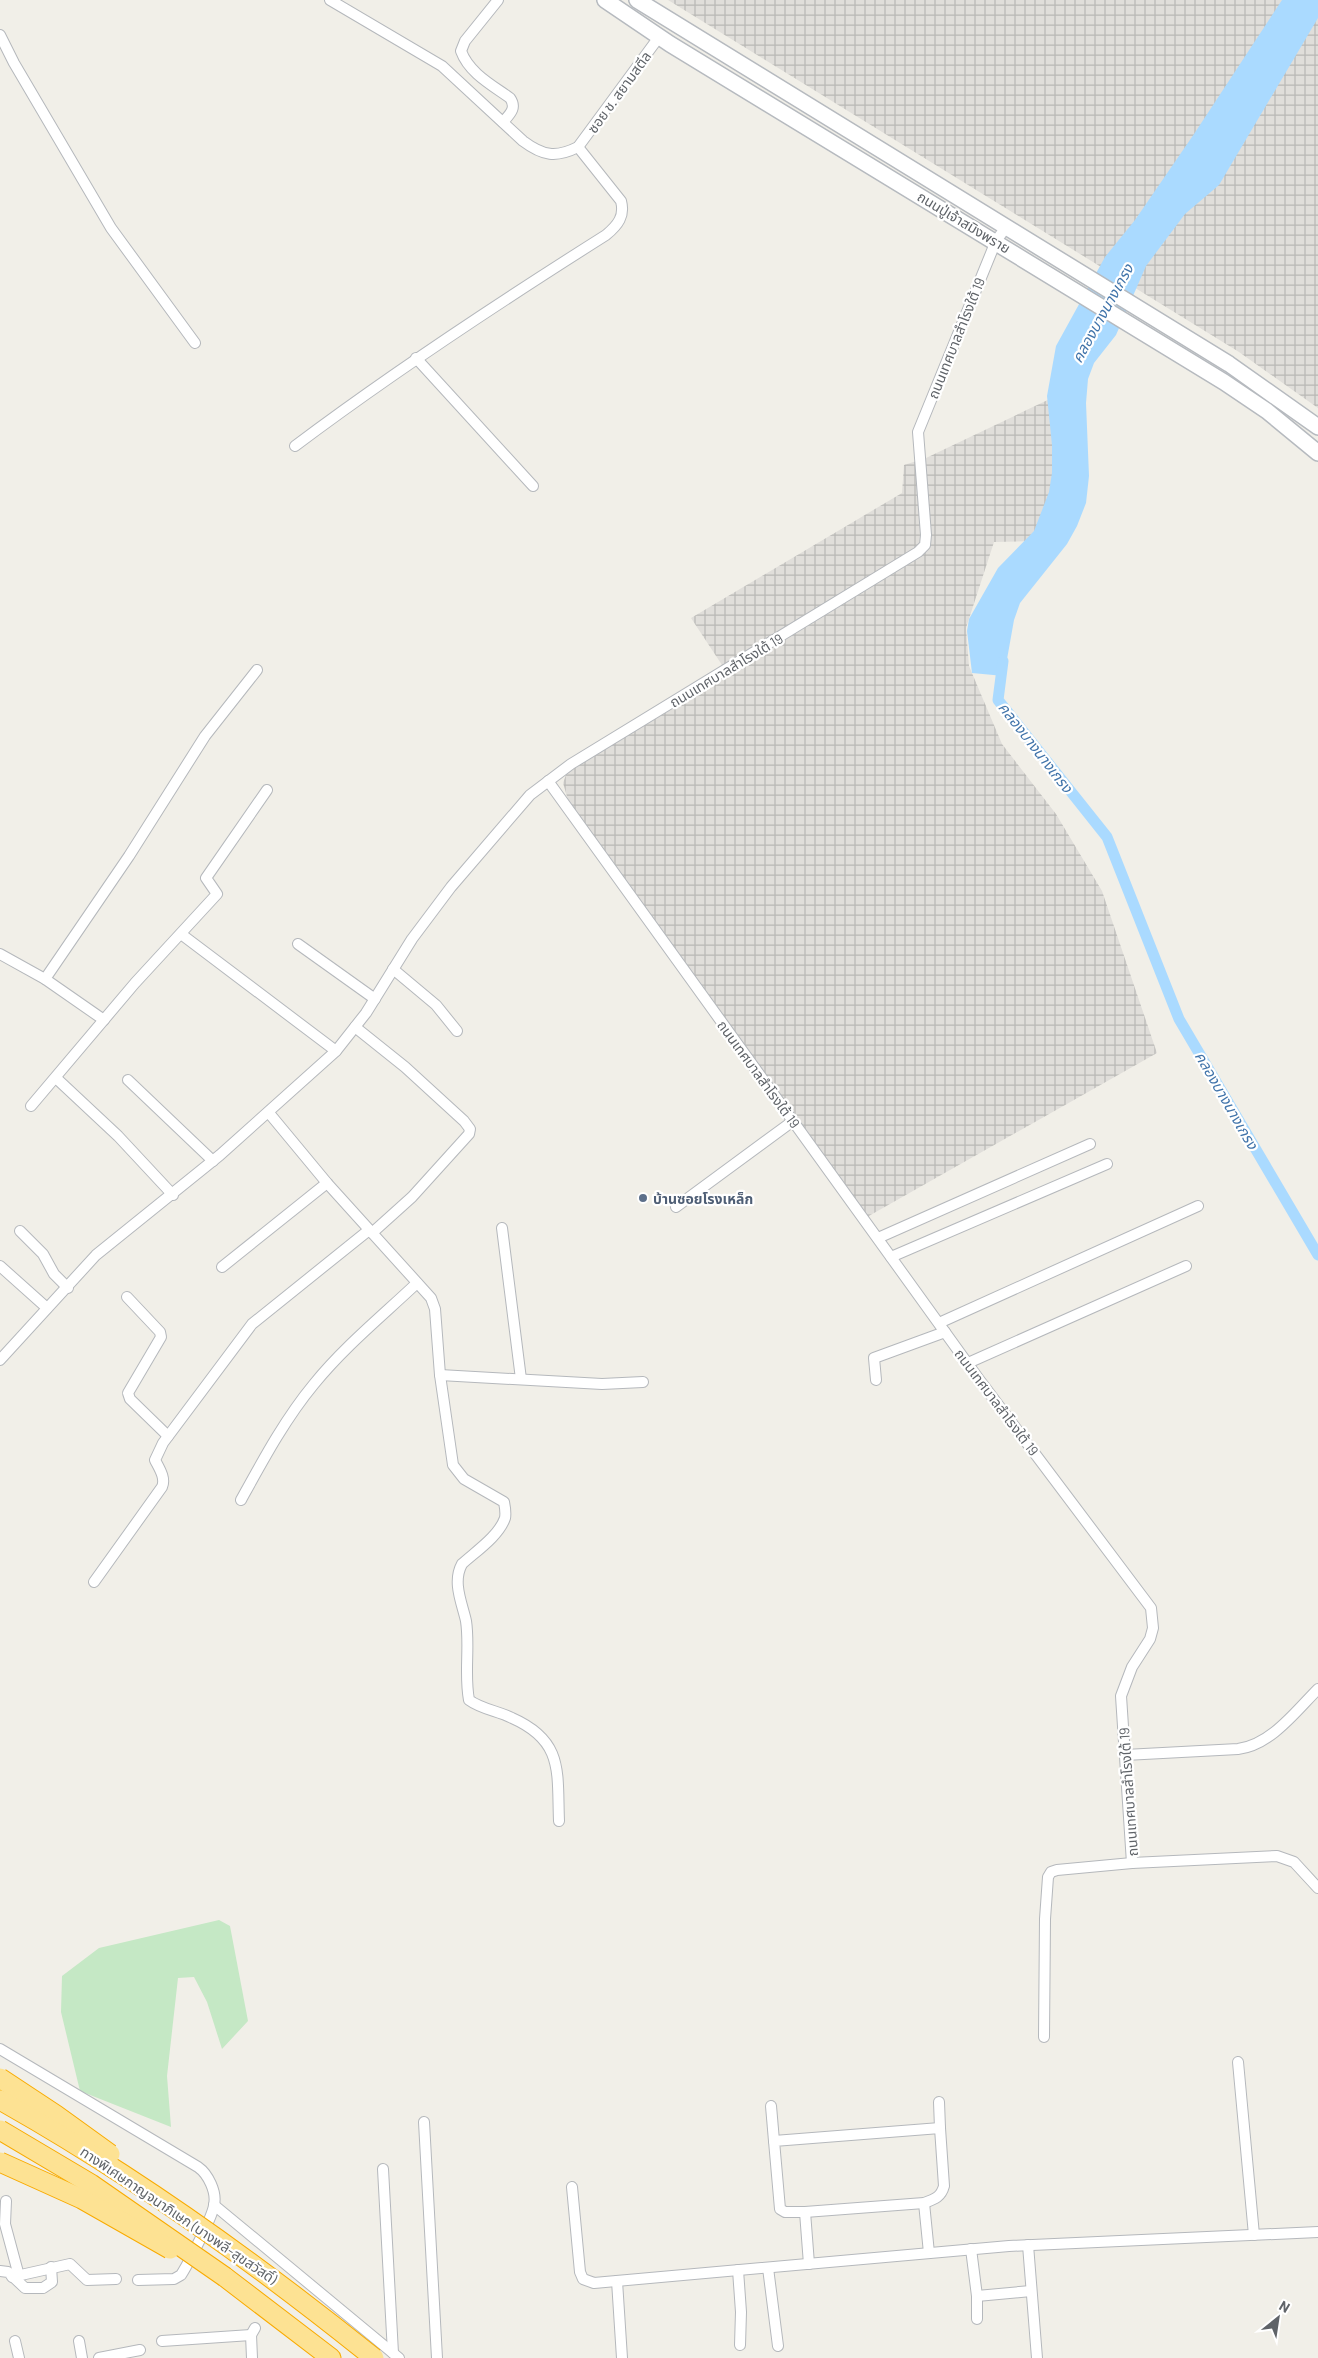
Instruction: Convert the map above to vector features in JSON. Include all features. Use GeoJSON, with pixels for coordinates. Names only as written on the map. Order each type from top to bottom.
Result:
{"type":"FeatureCollection","features":[{"type":"Feature","properties":{"kind":"highway"},"geometry":{"type":"LineString","coordinates":[[0,2078],[85,2136],[215,2236]]}},
{"type":"Feature","properties":{"kind":"highway","name":"ทางพิเศษกาญจนาภิเษก (บางพลี-สุขสวัสดิ์)"},"geometry":{"type":"LineString","coordinates":[[0,2100],[102,2162],[215,2236],[287,2288],[374,2358]]}},
{"type":"Feature","properties":{"kind":"highway","name":"ทางพิเศษกาญจนาภิเษก (บางพลี-สุขสวัสดิ์)"},"geometry":{"type":"LineString","coordinates":[[0,2130],[91,2184],[225,2276],[331,2358]]}},
{"type":"Feature","properties":{"kind":"highway"},"geometry":{"type":"LineString","coordinates":[[0,2162],[82,2199],[141,2234],[225,2276]]}},
{"type":"Feature","properties":{"kind":"main road","name":"ถนนปู่เจ้าสมิงพราย"},"geometry":{"type":"LineString","coordinates":[[605,0],[659,37],[1170,348],[1267,411],[1318,453]]}},
{"type":"Feature","properties":{"kind":"main road","name":"ถนนปู่เจ้าสมิงพราย"},"geometry":{"type":"LineString","coordinates":[[637,0],[1257,382],[1318,427]]}},
{"type":"Feature","properties":{"kind":"street"},"geometry":{"type":"LineString","coordinates":[[296,446],[416,358],[490,308],[606,235],[616,226],[623,209],[621,201],[578,147],[564,154],[547,154],[532,148],[442,66],[330,0]]}},
{"type":"Feature","properties":{"kind":"street"},"geometry":{"type":"LineString","coordinates":[[498,0],[465,41],[461,51],[464,60],[475,72],[514,103],[513,110],[503,122]]}},
{"type":"Feature","properties":{"kind":"street"},"geometry":{"type":"LineString","coordinates":[[0,35],[14,63],[111,228],[195,343]]}},
{"type":"Feature","properties":{"kind":"street","name":"ซอย ช. สยามสตีล"},"geometry":{"type":"LineString","coordinates":[[578,147],[659,37]]}},
{"type":"Feature","properties":{"kind":"street"},"geometry":{"type":"LineString","coordinates":[[996,241],[1006,227]]}},
{"type":"Feature","properties":{"kind":"street","name":"ถนนเทศบาลสำโรงใต้ 19"},"geometry":{"type":"LineString","coordinates":[[996,241],[918,432],[926,535],[925,545],[918,552],[571,764],[548,782],[942,1328],[1151,1608],[1153,1628],[1150,1639],[1132,1667],[1121,1696],[1132,1863],[1277,1856],[1294,1862],[1318,1888]]}},
{"type":"Feature","properties":{"kind":"street"},"geometry":{"type":"LineString","coordinates":[[416,358],[533,486]]}},
{"type":"Feature","properties":{"kind":"street"},"geometry":{"type":"LineString","coordinates":[[45,979],[128,856],[205,736],[257,670]]}},
{"type":"Feature","properties":{"kind":"street"},"geometry":{"type":"LineString","coordinates":[[0,1360],[47,1308],[68,1288],[96,1255],[173,1195],[269,1113],[336,1052],[375,999],[393,969],[440,902],[530,795],[548,782]]}},
{"type":"Feature","properties":{"kind":"street"},"geometry":{"type":"LineString","coordinates":[[31,1106],[104,1020],[217,894],[206,878],[267,790]]}},
{"type":"Feature","properties":{"kind":"street"},"geometry":{"type":"LineString","coordinates":[[181,934],[336,1052]]}},
{"type":"Feature","properties":{"kind":"street"},"geometry":{"type":"LineString","coordinates":[[298,944],[375,999]]}},
{"type":"Feature","properties":{"kind":"street"},"geometry":{"type":"LineString","coordinates":[[0,954],[45,979],[104,1020]]}},
{"type":"Feature","properties":{"kind":"street"},"geometry":{"type":"LineString","coordinates":[[393,969],[436,1005],[457,1031]]}},
{"type":"Feature","properties":{"kind":"street"},"geometry":{"type":"LineString","coordinates":[[94,1582],[162,1487],[164,1483],[162,1475],[155,1460],[168,1436],[252,1324],[412,1197],[469,1134],[470,1129],[464,1120],[405,1067],[355,1027]]}},
{"type":"Feature","properties":{"kind":"street"},"geometry":{"type":"LineString","coordinates":[[56,1078],[118,1136],[173,1195]]}},
{"type":"Feature","properties":{"kind":"street"},"geometry":{"type":"LineString","coordinates":[[128,1080],[213,1161]]}},
{"type":"Feature","properties":{"kind":"street"},"geometry":{"type":"LineString","coordinates":[[269,1113],[327,1183],[434,1303],[440,1375],[454,1465],[464,1479],[504,1502],[506,1511],[505,1518],[498,1529],[462,1564],[458,1571],[459,1594],[466,1622],[469,1700],[513,1718],[538,1733],[546,1741],[554,1754],[559,1821]]}},
{"type":"Feature","properties":{"kind":"street"},"geometry":{"type":"LineString","coordinates":[[676,1207],[793,1121]]}},
{"type":"Feature","properties":{"kind":"street"},"geometry":{"type":"LineString","coordinates":[[878,1238],[1090,1144]]}},
{"type":"Feature","properties":{"kind":"street"},"geometry":{"type":"LineString","coordinates":[[891,1257],[1107,1164]]}},
{"type":"Feature","properties":{"kind":"street"},"geometry":{"type":"LineString","coordinates":[[222,1267],[327,1183]]}},
{"type":"Feature","properties":{"kind":"street"},"geometry":{"type":"LineString","coordinates":[[876,1380],[874,1358],[942,1328],[1198,1206]]}},
{"type":"Feature","properties":{"kind":"street"},"geometry":{"type":"LineString","coordinates":[[502,1228],[521,1379]]}},
{"type":"Feature","properties":{"kind":"street"},"geometry":{"type":"LineString","coordinates":[[20,1231],[43,1254],[54,1274],[68,1288]]}},
{"type":"Feature","properties":{"kind":"street"},"geometry":{"type":"LineString","coordinates":[[0,1266],[47,1308]]}},
{"type":"Feature","properties":{"kind":"street"},"geometry":{"type":"LineString","coordinates":[[968,1363],[1186,1266]]}},
{"type":"Feature","properties":{"kind":"street"},"geometry":{"type":"LineString","coordinates":[[241,1500],[268,1452],[313,1385],[332,1364],[417,1283]]}},
{"type":"Feature","properties":{"kind":"street"},"geometry":{"type":"LineString","coordinates":[[127,1297],[160,1332],[161,1337],[128,1393],[130,1399],[168,1436]]}},
{"type":"Feature","properties":{"kind":"street"},"geometry":{"type":"LineString","coordinates":[[440,1375],[602,1384],[643,1382]]}},
{"type":"Feature","properties":{"kind":"street"},"geometry":{"type":"LineString","coordinates":[[1125,1755],[1238,1749],[1255,1745],[1279,1727],[1318,1689]]}},
{"type":"Feature","properties":{"kind":"street"},"geometry":{"type":"LineString","coordinates":[[1044,2036],[1045,1918],[1048,1877],[1051,1872],[1057,1870],[1132,1863]]}},
{"type":"Feature","properties":{"kind":"street"},"geometry":{"type":"LineString","coordinates":[[0,2049],[201,2169],[213,2191],[214,2205],[181,2275],[174,2279],[138,2280]]}},
{"type":"Feature","properties":{"kind":"street"},"geometry":{"type":"LineString","coordinates":[[1238,2062],[1254,2235]]}},
{"type":"Feature","properties":{"kind":"street"},"geometry":{"type":"LineString","coordinates":[[770,2106],[780,2209],[785,2212],[805,2212],[924,2203],[936,2199],[944,2186],[939,2102]]}},
{"type":"Feature","properties":{"kind":"street"},"geometry":{"type":"LineString","coordinates":[[424,2122],[437,2358]]}},
{"type":"Feature","properties":{"kind":"street"},"geometry":{"type":"LineString","coordinates":[[774,2141],[940,2128]]}},
{"type":"Feature","properties":{"kind":"street"},"geometry":{"type":"LineString","coordinates":[[382,2169],[396,2355]]}},
{"type":"Feature","properties":{"kind":"street"},"geometry":{"type":"LineString","coordinates":[[572,2186],[580,2272],[583,2278],[594,2283],[971,2249],[1318,2232]]}},
{"type":"Feature","properties":{"kind":"street"},"geometry":{"type":"LineString","coordinates":[[6,2201],[5,2224],[16,2276],[25,2288],[43,2288],[52,2282],[51,2267]]}},
{"type":"Feature","properties":{"kind":"street"},"geometry":{"type":"LineString","coordinates":[[924,2203],[929,2252]]}},
{"type":"Feature","properties":{"kind":"street"},"geometry":{"type":"LineString","coordinates":[[214,2205],[396,2355]]}},
{"type":"Feature","properties":{"kind":"street"},"geometry":{"type":"LineString","coordinates":[[805,2212],[808,2264]]}},
{"type":"Feature","properties":{"kind":"street"},"geometry":{"type":"LineString","coordinates":[[1028,2245],[1037,2358]]}},
{"type":"Feature","properties":{"kind":"street"},"geometry":{"type":"LineString","coordinates":[[971,2249],[977,2296],[976,2319]]}},
{"type":"Feature","properties":{"kind":"street"},"geometry":{"type":"LineString","coordinates":[[0,2271],[16,2276],[70,2264],[87,2280],[116,2279]]}},
{"type":"Feature","properties":{"kind":"street"},"geometry":{"type":"LineString","coordinates":[[768,2268],[778,2346]]}},
{"type":"Feature","properties":{"kind":"street"},"geometry":{"type":"LineString","coordinates":[[738,2270],[741,2312],[740,2345]]}},
{"type":"Feature","properties":{"kind":"street"},"geometry":{"type":"LineString","coordinates":[[617,2281],[622,2358]]}},
{"type":"Feature","properties":{"kind":"street"},"geometry":{"type":"LineString","coordinates":[[977,2296],[1031,2291]]}},
{"type":"Feature","properties":{"kind":"street"},"geometry":{"type":"LineString","coordinates":[[162,2341],[253,2332],[252,2358]]}},
{"type":"Feature","properties":{"kind":"street"},"geometry":{"type":"LineString","coordinates":[[15,2341],[18,2358]]}},
{"type":"Feature","properties":{"kind":"street"},"geometry":{"type":"LineString","coordinates":[[78,2342],[82,2358]]}},
{"type":"Feature","properties":{"kind":"street"},"geometry":{"type":"LineString","coordinates":[[99,2358],[140,2350]]}},
{"type":"Feature","properties":{"kind":"shaded area"},"geometry":{"type":"Polygon","coordinates":[[[668,0],[1318,0],[1318,408],[1239,352],[668,0]]]}},
{"type":"Feature","properties":{"kind":"shaded area"},"geometry":{"type":"Polygon","coordinates":[[[1054,397],[1053,500],[1034,541],[994,542],[966,628],[969,666],[1002,744],[1056,814],[1102,891],[1157,1053],[867,1217],[568,800],[563,783],[567,772],[722,665],[691,618],[902,493],[904,465],[926,458],[1054,397]]]}},
{"type":"Feature","properties":{"kind":"green space"},"geometry":{"type":"Polygon","coordinates":[[[219,1920],[230,1926],[248,2021],[222,2049],[207,2002],[194,1977],[178,1978],[167,2076],[171,2127],[80,2091],[61,2012],[62,1976],[99,1948],[219,1920]]]}},
{"type":"Feature","properties":{"kind":"water"},"geometry":{"type":"Polygon","coordinates":[[[1282,0],[1318,0],[1318,18],[1219,185],[1185,214],[1146,266],[1116,335],[1094,363],[1088,379],[1086,403],[1089,476],[1086,503],[1077,526],[1067,544],[1020,603],[1014,620],[1004,676],[972,673],[967,631],[969,619],[998,568],[1034,531],[1049,492],[1052,473],[1052,445],[1047,396],[1056,346],[1105,257],[1135,220],[1282,0]]]}},
{"type":"Feature","properties":{"kind":"waterway","name":"คลองบางนางเกรง"},"geometry":{"type":"LineString","coordinates":[[1003,661],[998,700],[1107,837],[1179,1019],[1318,1255]]}},
{"type":"Feature","properties":{"kind":"place","name":"บ้านซอยโรงเหล็ก"},"geometry":{"type":"Point","coordinates":[643,1198]}}]}
